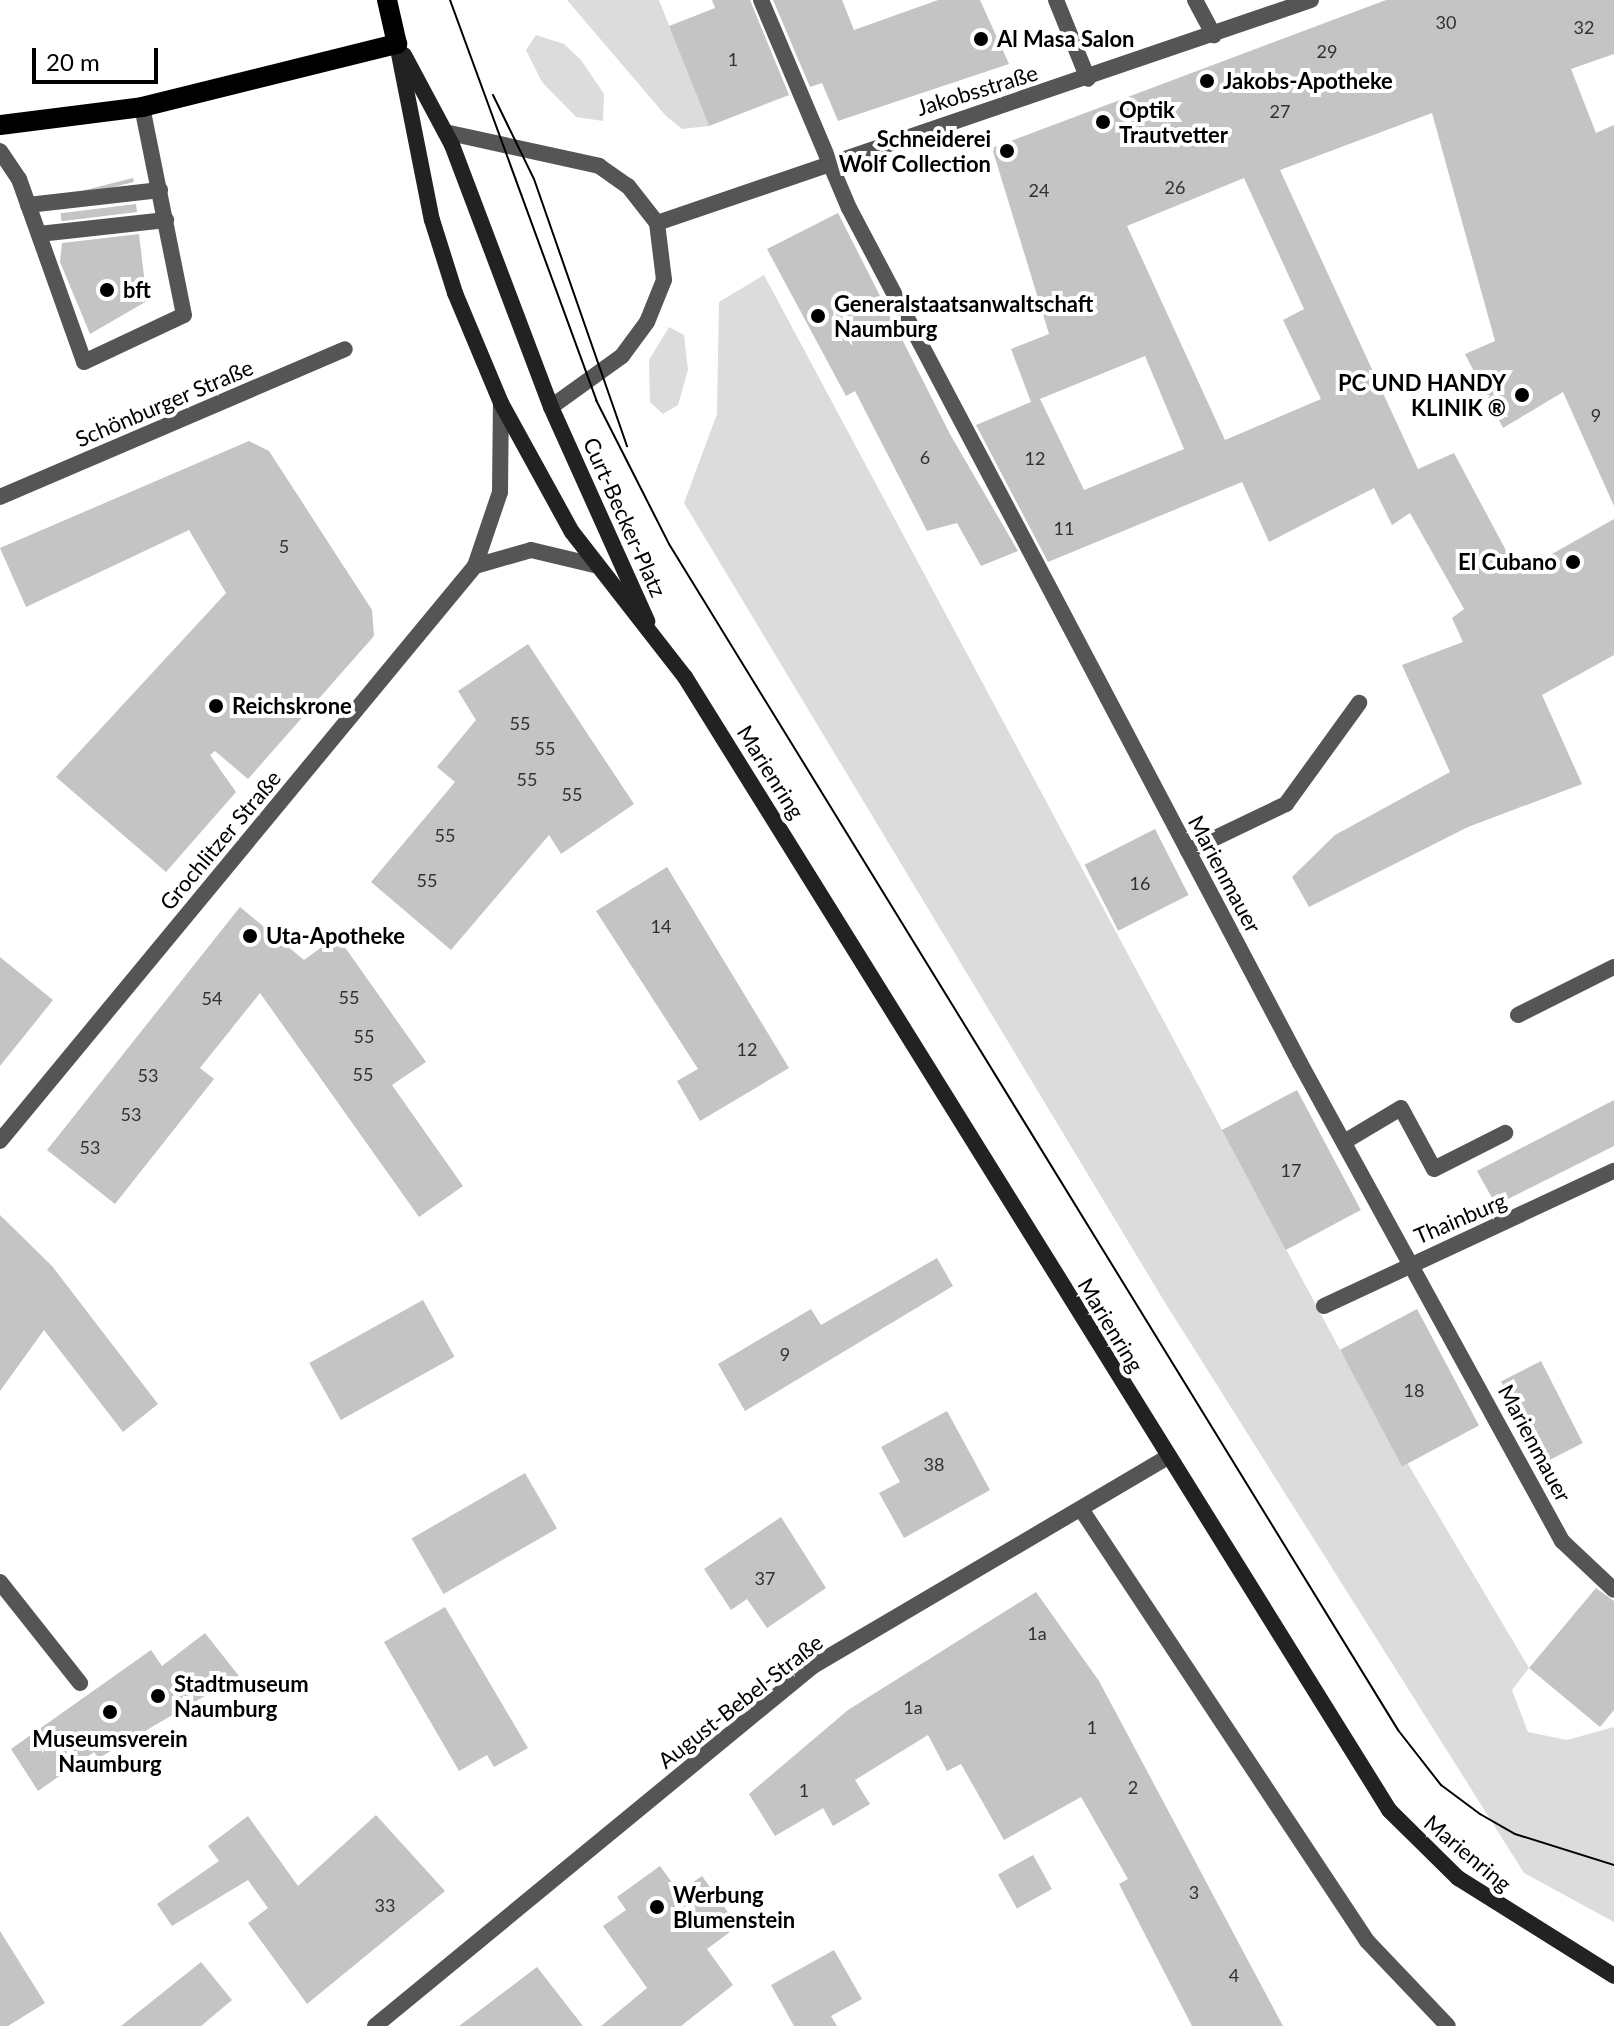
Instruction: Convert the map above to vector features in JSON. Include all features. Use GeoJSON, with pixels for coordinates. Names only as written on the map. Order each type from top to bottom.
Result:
{"type":"FeatureCollection","features":[{"type":"Feature","properties":{"kind":"main road"},"geometry":{"type":"LineString","coordinates":[[0,125],[142,107],[397,44],[387,0]]}},
{"type":"Feature","properties":{"kind":"main road","name":"Curt-Becker-Platz"},"geometry":{"type":"LineString","coordinates":[[397,44],[445,132],[551,407],[648,623]]}},
{"type":"Feature","properties":{"kind":"main road","name":"Curt-Becker-Platz"},"geometry":{"type":"LineString","coordinates":[[397,44],[441,253],[501,403],[594,565],[648,623]]}},
{"type":"Feature","properties":{"kind":"main road","name":"Marienring"},"geometry":{"type":"LineString","coordinates":[[648,623],[1166,1458],[1389,1810],[1458,1878],[1614,1976]]}},
{"type":"Feature","properties":{"kind":"street","name":"Marienmauer"},"geometry":{"type":"LineString","coordinates":[[761,0],[827,159],[1188,851],[1344,1142],[1562,1541],[1614,1590]]}},
{"type":"Feature","properties":{"kind":"street"},"geometry":{"type":"LineString","coordinates":[[1056,0],[1088,79]]}},
{"type":"Feature","properties":{"kind":"street"},"geometry":{"type":"LineString","coordinates":[[1195,0],[1214,35]]}},
{"type":"Feature","properties":{"kind":"street","name":"Jakobsstraße"},"geometry":{"type":"LineString","coordinates":[[657,223],[827,159],[1088,79],[1311,0]]}},
{"type":"Feature","properties":{"kind":"street"},"geometry":{"type":"LineString","coordinates":[[0,151],[28,205],[84,362],[184,315],[142,107]]}},
{"type":"Feature","properties":{"kind":"street"},"geometry":{"type":"LineString","coordinates":[[445,132],[599,166],[628,186],[657,223],[664,280],[647,322],[622,356],[551,407]]}},
{"type":"Feature","properties":{"kind":"street"},"geometry":{"type":"LineString","coordinates":[[28,205],[160,190]]}},
{"type":"Feature","properties":{"kind":"street"},"geometry":{"type":"LineString","coordinates":[[39,234],[166,220]]}},
{"type":"Feature","properties":{"kind":"street","name":"Schönburger Straße"},"geometry":{"type":"LineString","coordinates":[[0,497],[345,349]]}},
{"type":"Feature","properties":{"kind":"street","name":"Curt-Becker-Platz"},"geometry":{"type":"LineString","coordinates":[[501,403],[501,479]]}},
{"type":"Feature","properties":{"kind":"street","name":"Grochlitzer Straße"},"geometry":{"type":"LineString","coordinates":[[0,1141],[475,566],[501,479]]}},
{"type":"Feature","properties":{"kind":"street"},"geometry":{"type":"LineString","coordinates":[[475,566],[531,550],[594,565]]}},
{"type":"Feature","properties":{"kind":"street"},"geometry":{"type":"LineString","coordinates":[[1188,851],[1286,804],[1359,703]]}},
{"type":"Feature","properties":{"kind":"street"},"geometry":{"type":"LineString","coordinates":[[1518,1015],[1614,967]]}},
{"type":"Feature","properties":{"kind":"street"},"geometry":{"type":"LineString","coordinates":[[1344,1142],[1401,1108],[1434,1169],[1505,1133]]}},
{"type":"Feature","properties":{"kind":"street","name":"Thainburg"},"geometry":{"type":"LineString","coordinates":[[1324,1306],[1412,1262],[1614,1171]]}},
{"type":"Feature","properties":{"kind":"street","name":"August-Bebel-Straße"},"geometry":{"type":"LineString","coordinates":[[375,2026],[813,1666],[1166,1458]]}},
{"type":"Feature","properties":{"kind":"street"},"geometry":{"type":"LineString","coordinates":[[1081,1509],[1367,1941],[1448,2026]]}},
{"type":"Feature","properties":{"kind":"street"},"geometry":{"type":"LineString","coordinates":[[0,1582],[80,1683]]}},
{"type":"Feature","properties":{"kind":"shaded area"},"geometry":{"type":"Polygon","coordinates":[[[567,0],[659,0],[709,126],[682,129],[666,116],[567,0]]]}},
{"type":"Feature","properties":{"kind":"shaded area"},"geometry":{"type":"Polygon","coordinates":[[[536,35],[564,44],[581,60],[604,94],[603,121],[576,117],[542,82],[526,50],[536,35]]]}},
{"type":"Feature","properties":{"kind":"shaded area"},"geometry":{"type":"Polygon","coordinates":[[[764,275],[1339,1348],[1529,1668],[1512,1690],[1528,1732],[1567,1740],[1614,1727],[1614,1922],[1524,1873],[1164,1301],[684,503],[717,414],[719,302],[764,275]]]}},
{"type":"Feature","properties":{"kind":"shaded area"},"geometry":{"type":"Polygon","coordinates":[[[669,327],[684,335],[688,370],[678,405],[663,414],[650,402],[649,360],[669,327]]]}},
{"type":"Feature","properties":{"kind":"building"},"geometry":{"type":"Polygon","coordinates":[[[712,0],[750,0],[789,95],[709,126],[669,26],[715,8],[712,0]]]}},
{"type":"Feature","properties":{"kind":"building"},"geometry":{"type":"Polygon","coordinates":[[[773,0],[842,0],[854,30],[938,0],[980,0],[1009,64],[838,121],[822,83],[810,87],[773,0]]]}},
{"type":"Feature","properties":{"kind":"building"},"geometry":{"type":"Polygon","coordinates":[[[1386,0],[1614,0],[1614,54],[1571,69],[1596,133],[1614,125],[1614,506],[1563,392],[1503,428],[1465,354],[1495,341],[1432,113],[1280,170],[1418,469],[1454,453],[1518,573],[1614,519],[1614,655],[1542,695],[1582,784],[1468,827],[1309,907],[1292,877],[1335,835],[1450,772],[1402,665],[1463,642],[1452,618],[1464,609],[1410,513],[1392,525],[1374,488],[1269,542],[1242,482],[1048,562],[976,425],[1031,402],[1011,349],[1049,334],[992,148],[1386,0]],[[1244,178],[1127,226],[1225,440],[1321,399],[1283,320],[1304,309],[1244,178]],[[1145,356],[1040,399],[1084,490],[1184,449],[1145,356]]]}},
{"type":"Feature","properties":{"kind":"building"},"geometry":{"type":"Polygon","coordinates":[[[133,178],[134,182],[62,200],[61,196],[133,178]]]}},
{"type":"Feature","properties":{"kind":"building"},"geometry":{"type":"Polygon","coordinates":[[[136,204],[137,212],[62,221],[61,213],[136,204]]]}},
{"type":"Feature","properties":{"kind":"building"},"geometry":{"type":"Polygon","coordinates":[[[838,213],[951,436],[1018,551],[981,566],[957,523],[927,531],[855,391],[846,396],[767,249],[838,213]]]}},
{"type":"Feature","properties":{"kind":"building"},"geometry":{"type":"Polygon","coordinates":[[[139,234],[147,301],[90,334],[60,262],[62,243],[139,234]]]}},
{"type":"Feature","properties":{"kind":"building","name":"Reichskrone"},"geometry":{"type":"Polygon","coordinates":[[[249,441],[269,451],[372,610],[374,636],[248,779],[215,751],[210,755],[236,792],[166,872],[56,777],[226,593],[189,530],[26,607],[0,548],[249,441]]]}},
{"type":"Feature","properties":{"kind":"building"},"geometry":{"type":"Polygon","coordinates":[[[528,644],[634,804],[561,854],[549,835],[451,950],[371,882],[455,782],[437,767],[476,720],[458,691],[528,644]]]}},
{"type":"Feature","properties":{"kind":"building"},"geometry":{"type":"Polygon","coordinates":[[[1155,829],[1189,895],[1118,931],[1085,865],[1155,829]]]}},
{"type":"Feature","properties":{"kind":"building"},"geometry":{"type":"Polygon","coordinates":[[[667,867],[789,1068],[700,1121],[677,1081],[698,1069],[596,911],[667,867]]]}},
{"type":"Feature","properties":{"kind":"building"},"geometry":{"type":"Polygon","coordinates":[[[240,907],[304,960],[337,936],[426,1062],[392,1085],[463,1186],[419,1217],[260,993],[200,1068],[214,1079],[115,1204],[47,1150],[240,907]]]}},
{"type":"Feature","properties":{"kind":"building"},"geometry":{"type":"Polygon","coordinates":[[[0,957],[53,1000],[0,1066],[0,957]]]}},
{"type":"Feature","properties":{"kind":"building"},"geometry":{"type":"Polygon","coordinates":[[[1297,1090],[1361,1210],[1286,1250],[1222,1130],[1297,1090]]]}},
{"type":"Feature","properties":{"kind":"building"},"geometry":{"type":"Polygon","coordinates":[[[1614,1100],[1614,1146],[1496,1205],[1477,1171],[1614,1100]]]}},
{"type":"Feature","properties":{"kind":"building"},"geometry":{"type":"Polygon","coordinates":[[[0,1215],[52,1266],[158,1404],[123,1432],[44,1330],[0,1391],[0,1215]]]}},
{"type":"Feature","properties":{"kind":"building"},"geometry":{"type":"Polygon","coordinates":[[[937,1258],[953,1286],[745,1411],[718,1364],[811,1309],[821,1325],[937,1258]]]}},
{"type":"Feature","properties":{"kind":"building"},"geometry":{"type":"Polygon","coordinates":[[[423,1300],[455,1357],[341,1420],[309,1363],[423,1300]]]}},
{"type":"Feature","properties":{"kind":"building"},"geometry":{"type":"Polygon","coordinates":[[[1417,1309],[1479,1426],[1402,1466],[1340,1350],[1417,1309]]]}},
{"type":"Feature","properties":{"kind":"building"},"geometry":{"type":"Polygon","coordinates":[[[1541,1361],[1583,1443],[1543,1463],[1501,1381],[1541,1361]]]}},
{"type":"Feature","properties":{"kind":"building"},"geometry":{"type":"Polygon","coordinates":[[[947,1411],[990,1490],[904,1538],[879,1493],[900,1482],[881,1447],[947,1411]]]}},
{"type":"Feature","properties":{"kind":"building"},"geometry":{"type":"Polygon","coordinates":[[[525,1473],[557,1528],[444,1594],[412,1538],[525,1473]]]}},
{"type":"Feature","properties":{"kind":"building"},"geometry":{"type":"Polygon","coordinates":[[[781,1517],[826,1588],[767,1628],[747,1599],[731,1610],[704,1569],[781,1517]]]}},
{"type":"Feature","properties":{"kind":"building"},"geometry":{"type":"Polygon","coordinates":[[[1596,1588],[1614,1601],[1614,1710],[1600,1727],[1529,1668],[1596,1588]]]}},
{"type":"Feature","properties":{"kind":"building"},"geometry":{"type":"Polygon","coordinates":[[[1036,1592],[1099,1681],[1283,2026],[1192,2026],[1119,1884],[1128,1879],[1081,1797],[1004,1840],[961,1764],[947,1771],[928,1735],[855,1780],[870,1804],[833,1826],[823,1808],[775,1836],[749,1794],[848,1710],[1036,1592]]]}},
{"type":"Feature","properties":{"kind":"building"},"geometry":{"type":"Polygon","coordinates":[[[445,1607],[528,1748],[494,1767],[487,1755],[459,1771],[384,1642],[445,1607]]]}},
{"type":"Feature","properties":{"kind":"building"},"geometry":{"type":"Polygon","coordinates":[[[205,1633],[239,1676],[99,1758],[94,1752],[38,1791],[11,1749],[151,1650],[162,1666],[205,1633]]]}},
{"type":"Feature","properties":{"kind":"building"},"geometry":{"type":"Polygon","coordinates":[[[376,1815],[445,1891],[307,2004],[248,1923],[268,1908],[248,1880],[172,1926],[157,1904],[219,1861],[208,1846],[248,1816],[298,1886],[376,1815]]]}},
{"type":"Feature","properties":{"kind":"building"},"geometry":{"type":"Polygon","coordinates":[[[1033,1855],[1052,1889],[1017,1909],[998,1874],[1033,1855]]]}},
{"type":"Feature","properties":{"kind":"building"},"geometry":{"type":"Polygon","coordinates":[[[660,1866],[679,1892],[702,1876],[738,1926],[707,1949],[733,1985],[681,2026],[601,2026],[647,1988],[603,1926],[626,1910],[617,1897],[660,1866]]]}},
{"type":"Feature","properties":{"kind":"building"},"geometry":{"type":"Polygon","coordinates":[[[0,1931],[45,2003],[8,2026],[0,2026],[0,1931]]]}},
{"type":"Feature","properties":{"kind":"building"},"geometry":{"type":"Polygon","coordinates":[[[834,1950],[862,1999],[831,2016],[837,2026],[794,2026],[771,1985],[834,1950]]]}},
{"type":"Feature","properties":{"kind":"building"},"geometry":{"type":"Polygon","coordinates":[[[201,1962],[232,2000],[201,2026],[121,2026],[201,1962]]]}},
{"type":"Feature","properties":{"kind":"building"},"geometry":{"type":"Polygon","coordinates":[[[537,1967],[583,2026],[459,2026],[537,1967]]]}},
{"type":"Feature","properties":{"kind":"tram line"},"geometry":{"type":"LineString","coordinates":[[450,0],[596,400],[669,544],[1398,1730],[1441,1785],[1480,1814],[1515,1834],[1614,1865]]}},
{"type":"Feature","properties":{"kind":"tram line"},"geometry":{"type":"LineString","coordinates":[[493,95],[534,179],[627,446]]}},
{"type":"Feature","properties":{"kind":"place","name":"Al Masa Salon"},"geometry":{"type":"Point","coordinates":[981,39]}},
{"type":"Feature","properties":{"kind":"place","name":"Jakobs-Apotheke"},"geometry":{"type":"Point","coordinates":[1207,81]}},
{"type":"Feature","properties":{"kind":"place","name":"Optik Trautvetter"},"geometry":{"type":"Point","coordinates":[1103,122]}},
{"type":"Feature","properties":{"kind":"place","name":"Schneiderei Wolf Collection"},"geometry":{"type":"Point","coordinates":[1007,151]}},
{"type":"Feature","properties":{"kind":"place","name":"bft"},"geometry":{"type":"Point","coordinates":[107,290]}},
{"type":"Feature","properties":{"kind":"place","name":"Generalstaatsanwaltschaft Naumburg"},"geometry":{"type":"Point","coordinates":[818,316]}},
{"type":"Feature","properties":{"kind":"place","name":"PC UND HANDY KLINIK ®"},"geometry":{"type":"Point","coordinates":[1522,395]}},
{"type":"Feature","properties":{"kind":"place","name":"El Cubano"},"geometry":{"type":"Point","coordinates":[1573,562]}},
{"type":"Feature","properties":{"kind":"place","name":"Reichskrone"},"geometry":{"type":"Point","coordinates":[216,706]}},
{"type":"Feature","properties":{"kind":"place","name":"Uta-Apotheke"},"geometry":{"type":"Point","coordinates":[250,936]}},
{"type":"Feature","properties":{"kind":"place","name":"Stadtmuseum Naumburg"},"geometry":{"type":"Point","coordinates":[158,1696]}},
{"type":"Feature","properties":{"kind":"place","name":"Museumsverein Naumburg"},"geometry":{"type":"Point","coordinates":[110,1712]}},
{"type":"Feature","properties":{"kind":"place","name":"Werbung Blumenstein"},"geometry":{"type":"Point","coordinates":[657,1907]}}]}
